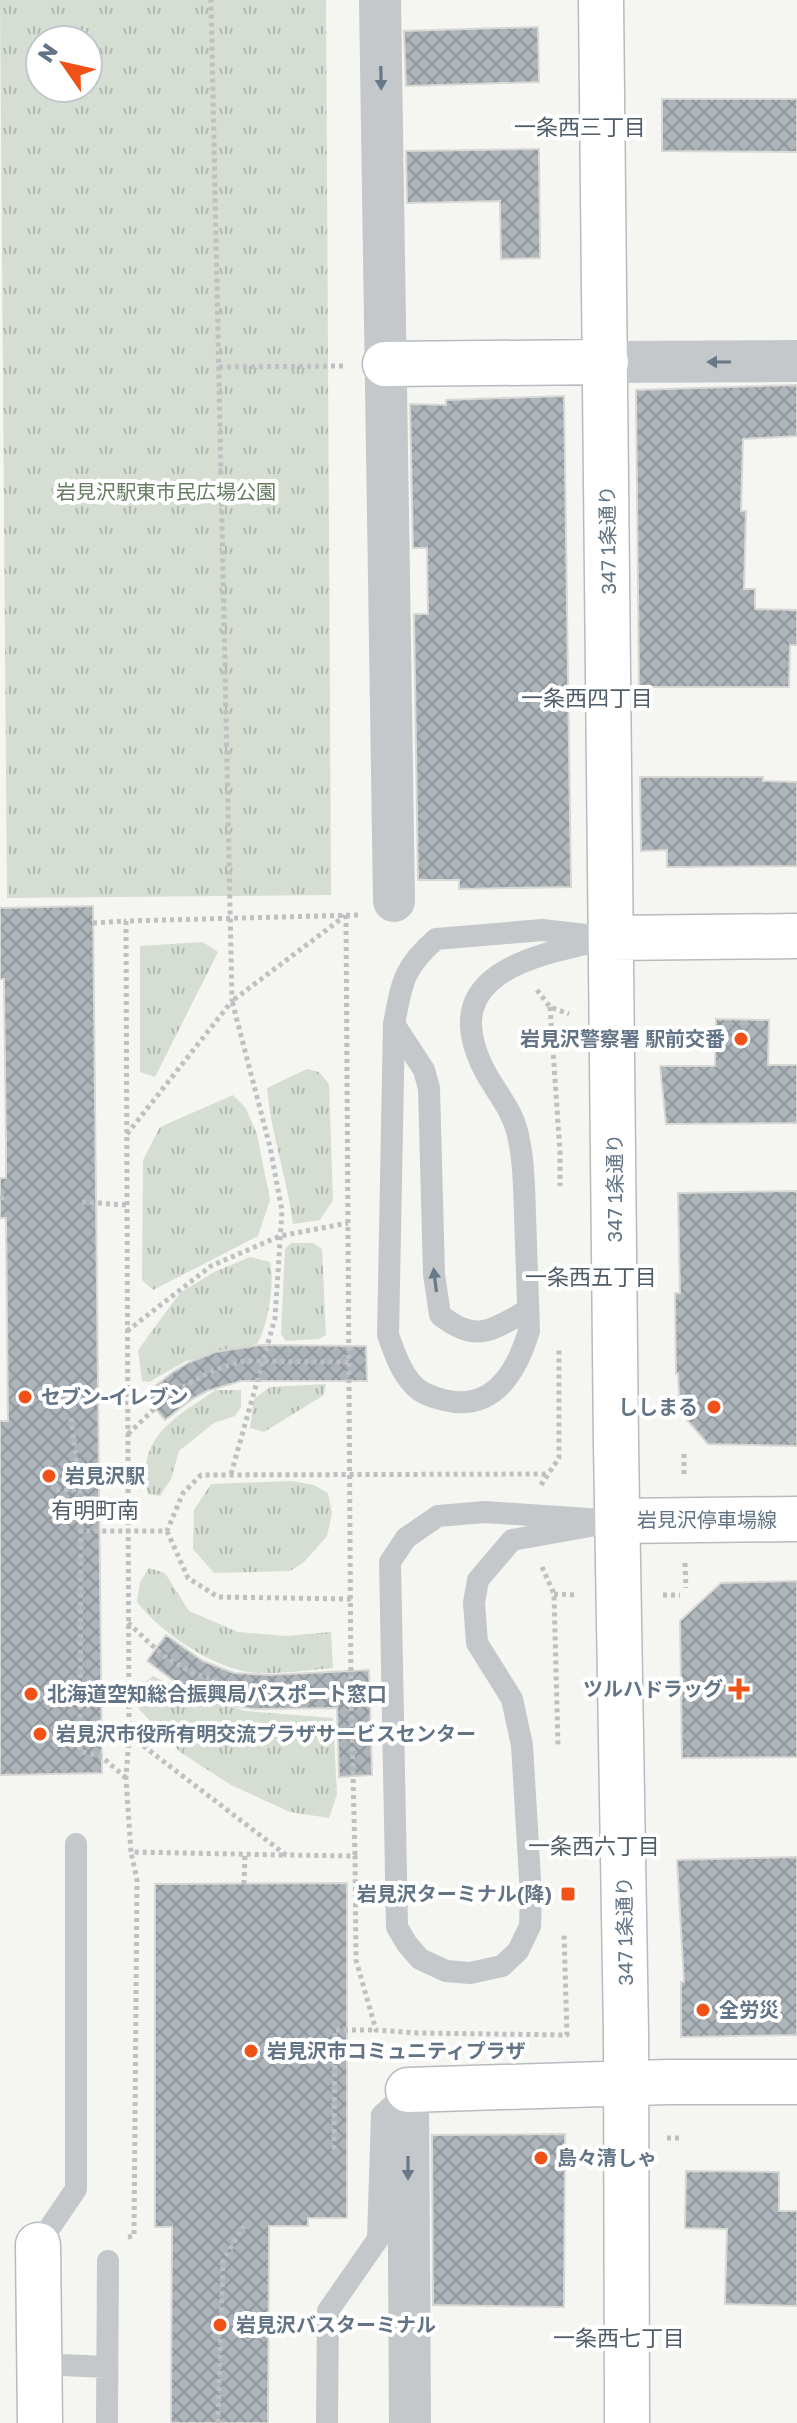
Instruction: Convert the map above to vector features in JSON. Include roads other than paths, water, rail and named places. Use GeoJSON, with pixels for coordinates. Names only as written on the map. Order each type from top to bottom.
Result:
{"type":"FeatureCollection","features":[{"type":"Feature","properties":{"kind":"street"},"geometry":{"type":"LineString","coordinates":[[377,908],[385,364],[380,0]]}},
{"type":"Feature","properties":{"kind":"street","name":"347 1条通り"},"geometry":{"type":"LineString","coordinates":[[601,0],[626,2085],[627,2423]]}},
{"type":"Feature","properties":{"kind":"street"},"geometry":{"type":"LineString","coordinates":[[385,364],[797,361]]}},
{"type":"Feature","properties":{"kind":"street"},"geometry":{"type":"LineString","coordinates":[[612,938],[797,936]]}},
{"type":"Feature","properties":{"kind":"street","name":"岩見沢停車場線"},"geometry":{"type":"LineString","coordinates":[[618,1521],[797,1519]]}},
{"type":"Feature","properties":{"kind":"street"},"geometry":{"type":"LineString","coordinates":[[410,2423],[408,2090],[797,2082]]}},
{"type":"Feature","properties":{"kind":"street"},"geometry":{"type":"LineString","coordinates":[[38,2245],[40,2423]]}},
{"type":"Feature","properties":{"kind":"lane"},"geometry":{"type":"LineString","coordinates":[[542,930],[612,938],[547,953],[512,965],[488,981],[473,1007],[471,1034],[480,1063],[506,1103],[523,1161],[529,1331],[521,1357],[506,1380],[490,1396],[469,1403],[445,1401],[419,1390],[401,1369],[388,1335],[394,1024],[406,970],[436,939],[542,930]]}},
{"type":"Feature","properties":{"kind":"lane"},"geometry":{"type":"LineString","coordinates":[[394,1024],[424,1070],[429,1088],[434,1274],[440,1315],[459,1330],[488,1332],[528,1310]]}},
{"type":"Feature","properties":{"kind":"lane"},"geometry":{"type":"LineString","coordinates":[[541,1525],[512,1540],[478,1580],[474,1603],[477,1643],[512,1699],[522,1745],[530,1926],[518,1951],[502,1966],[470,1973],[446,1971],[420,1959],[397,1927],[390,1562],[406,1538],[438,1516],[485,1512],[541,1525],[618,1521]]}},
{"type":"Feature","properties":{"kind":"lane"},"geometry":{"type":"LineString","coordinates":[[38,2245],[76,2189],[76,1844]]}},
{"type":"Feature","properties":{"kind":"lane"},"geometry":{"type":"LineString","coordinates":[[327,2423],[328,2311],[378,2239],[382,2115],[408,2090]]}},
{"type":"Feature","properties":{"kind":"lane"},"geometry":{"type":"LineString","coordinates":[[107,2423],[108,2261]]}},
{"type":"Feature","properties":{"kind":"lane"},"geometry":{"type":"LineString","coordinates":[[39,2364],[107,2367]]}},
{"type":"Feature","properties":{"kind":"place","name":"岩見沢警察署 駅前交番"},"geometry":{"type":"Point","coordinates":[741,1039]}},
{"type":"Feature","properties":{"kind":"place","name":"セブン-イレブン"},"geometry":{"type":"Point","coordinates":[25,1397]}},
{"type":"Feature","properties":{"kind":"place","name":"ししまる"},"geometry":{"type":"Point","coordinates":[714,1407]}},
{"type":"Feature","properties":{"kind":"place","name":"岩見沢駅"},"geometry":{"type":"Point","coordinates":[49,1476]}},
{"type":"Feature","properties":{"kind":"place","name":"ツルハドラッグ"},"geometry":{"type":"Point","coordinates":[739,1689]}},
{"type":"Feature","properties":{"kind":"place","name":"北海道空知総合振興局パスポート窓口"},"geometry":{"type":"Point","coordinates":[31,1694]}},
{"type":"Feature","properties":{"kind":"place","name":"岩見沢市役所有明交流プラザサービスセンター"},"geometry":{"type":"Point","coordinates":[40,1734]}},
{"type":"Feature","properties":{"kind":"place","name":"岩見沢ターミナル(降)"},"geometry":{"type":"Point","coordinates":[568,1894]}},
{"type":"Feature","properties":{"kind":"place","name":"全労災"},"geometry":{"type":"Point","coordinates":[703,2010]}},
{"type":"Feature","properties":{"kind":"place","name":"岩見沢市コミュニティプラザ"},"geometry":{"type":"Point","coordinates":[251,2051]}},
{"type":"Feature","properties":{"kind":"place","name":"島々清しゃ"},"geometry":{"type":"Point","coordinates":[541,2158]}},
{"type":"Feature","properties":{"kind":"place","name":"岩見沢バスターミナル"},"geometry":{"type":"Point","coordinates":[220,2325]}},
{"type":"Feature","properties":{"kind":"district","name":"一条西三丁目"},"geometry":{"type":"Point","coordinates":[580,127]}},
{"type":"Feature","properties":{"kind":"district","name":"一条西四丁目"},"geometry":{"type":"Point","coordinates":[587,698]}},
{"type":"Feature","properties":{"kind":"district","name":"一条西五丁目"},"geometry":{"type":"Point","coordinates":[591,1277]}},
{"type":"Feature","properties":{"kind":"district","name":"有明町南"},"geometry":{"type":"Point","coordinates":[95,1510]}},
{"type":"Feature","properties":{"kind":"district","name":"一条西六丁目"},"geometry":{"type":"Point","coordinates":[594,1846]}},
{"type":"Feature","properties":{"kind":"district","name":"一条西七丁目"},"geometry":{"type":"Point","coordinates":[619,2338]}},
{"type":"Feature","properties":{"kind":"park label","name":"岩見沢駅東市民広場公園"},"geometry":{"type":"Point","coordinates":[166,492]}}]}
